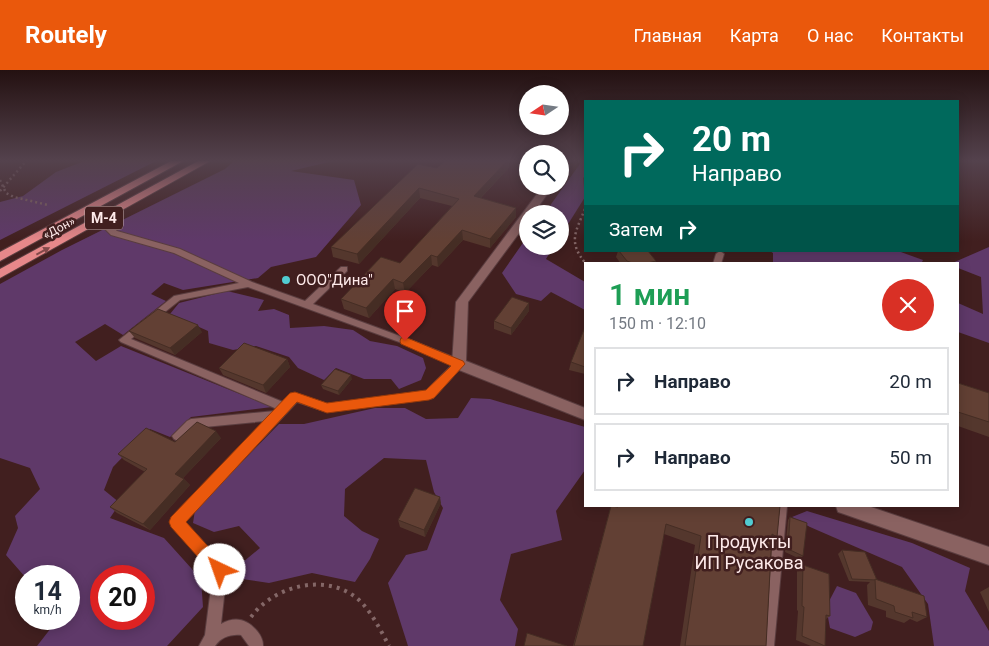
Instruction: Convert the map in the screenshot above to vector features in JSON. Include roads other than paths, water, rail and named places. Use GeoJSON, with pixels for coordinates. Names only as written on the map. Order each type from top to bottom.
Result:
{"type":"FeatureCollection","features":[{"type":"Feature","properties":{"kind":"highway","name":"«Дон»"},"geometry":{"type":"LineString","coordinates":[[0,257],[132,187]]}},
{"type":"Feature","properties":{"kind":"highway","name":"«Дон»"},"geometry":{"type":"LineString","coordinates":[[0,274],[160,187]]}},
{"type":"Feature","properties":{"kind":"street"},"geometry":{"type":"LineString","coordinates":[[541,195],[462,302],[459,364],[584,414]]}},
{"type":"Feature","properties":{"kind":"street"},"geometry":{"type":"LineString","coordinates":[[847,507],[989,556]]}},
{"type":"Feature","properties":{"kind":"lane"},"geometry":{"type":"LineString","coordinates":[[97,222],[108,227],[114,233],[177,251],[249,284],[405,341],[459,364],[429,395],[327,408],[295,397],[176,522],[220,570],[209,641]]}},
{"type":"Feature","properties":{"kind":"lane"},"geometry":{"type":"LineString","coordinates":[[718,262],[720,254]]}},
{"type":"Feature","properties":{"kind":"lane"},"geometry":{"type":"LineString","coordinates":[[306,305],[344,269]]}},
{"type":"Feature","properties":{"kind":"lane"},"geometry":{"type":"LineString","coordinates":[[249,284],[177,298],[124,340],[280,411]]}},
{"type":"Feature","properties":{"kind":"lane"},"geometry":{"type":"LineString","coordinates":[[178,436],[192,424],[280,411]]}},
{"type":"Feature","properties":{"kind":"lane"},"geometry":{"type":"LineString","coordinates":[[767,646],[781,507]]}},
{"type":"Feature","properties":{"kind":"lane"},"geometry":{"type":"LineString","coordinates":[[209,641],[230,627],[245,628],[256,642],[256,646]]}},
{"type":"Feature","properties":{"kind":"place","name":"ООО\"Дина\""},"geometry":{"type":"Point","coordinates":[286,280]}},
{"type":"Feature","properties":{"kind":"place","name":"Продукты ИП Русакова"},"geometry":{"type":"Point","coordinates":[749,522]}}]}
